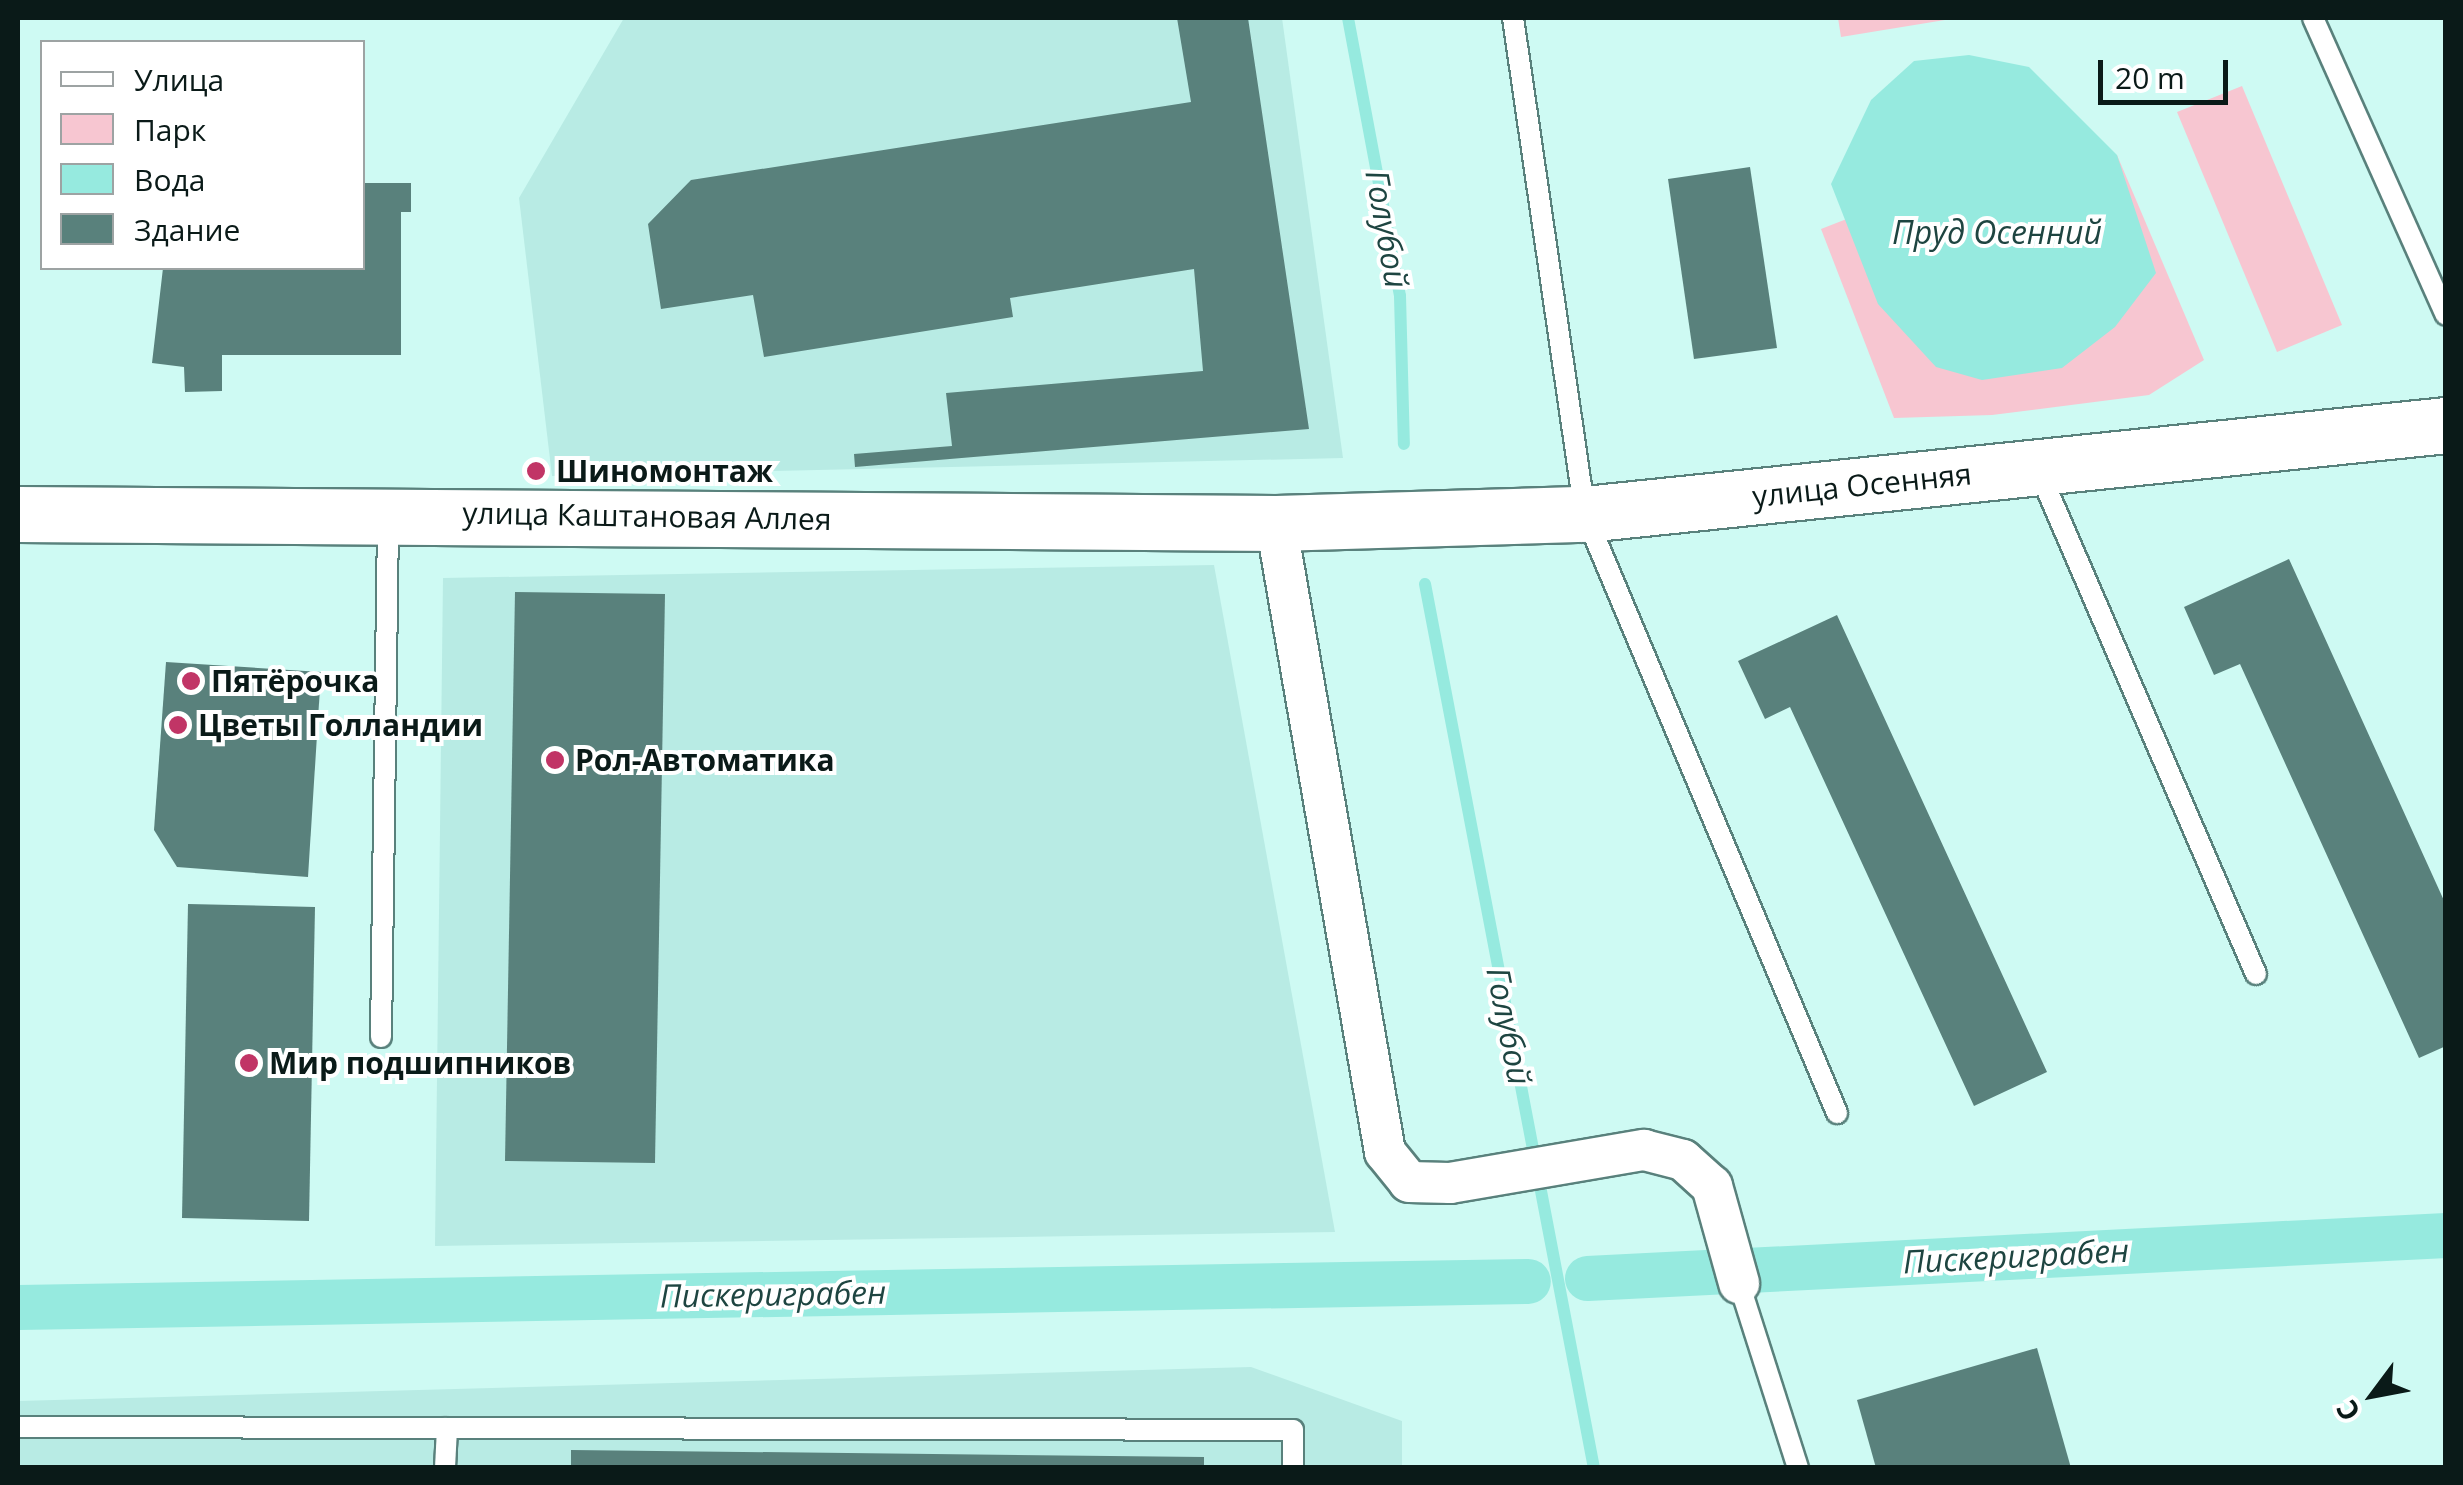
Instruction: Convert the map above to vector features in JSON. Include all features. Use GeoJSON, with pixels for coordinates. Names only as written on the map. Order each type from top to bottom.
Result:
{"type":"FeatureCollection","features":[{"type":"Feature","properties":{"kind":"street","name":"улица Осенняя"},"geometry":{"type":"LineString","coordinates":[[1276,523],[1585,514],[2446,426]]}},
{"type":"Feature","properties":{"kind":"street","name":"улица Каштановая Аллея"},"geometry":{"type":"LineString","coordinates":[[18,514],[1276,523]]}},
{"type":"Feature","properties":{"kind":"street"},"geometry":{"type":"LineString","coordinates":[[1276,523],[1385,1152],[1410,1182],[1450,1183],[1644,1150],[1683,1160],[1712,1186],[1735,1268]]}},
{"type":"Feature","properties":{"kind":"lane"},"geometry":{"type":"LineString","coordinates":[[1513,18],[1585,514],[1837,1113]]}},
{"type":"Feature","properties":{"kind":"lane"},"geometry":{"type":"LineString","coordinates":[[2313,18],[2446,316]]}},
{"type":"Feature","properties":{"kind":"lane"},"geometry":{"type":"LineString","coordinates":[[2037,467],[2256,974]]}},
{"type":"Feature","properties":{"kind":"lane"},"geometry":{"type":"LineString","coordinates":[[381,1036],[388,514]]}},
{"type":"Feature","properties":{"kind":"lane"},"geometry":{"type":"LineString","coordinates":[[1735,1268],[1798,1468]]}},
{"type":"Feature","properties":{"kind":"lane"},"geometry":{"type":"LineString","coordinates":[[18,1427],[1293,1430],[1294,1468]]}},
{"type":"Feature","properties":{"kind":"lane"},"geometry":{"type":"LineString","coordinates":[[445,1468],[446,1428]]}},
{"type":"Feature","properties":{"kind":"shaded area"},"geometry":{"type":"Polygon","coordinates":[[[624,18],[1282,18],[1343,458],[552,476],[519,198],[624,18]]]}},
{"type":"Feature","properties":{"kind":"shaded area"},"geometry":{"type":"Polygon","coordinates":[[[1214,565],[1335,1232],[435,1246],[443,578],[1214,565]]]}},
{"type":"Feature","properties":{"kind":"shaded area"},"geometry":{"type":"Polygon","coordinates":[[[1251,1367],[1402,1421],[1402,1467],[18,1468],[18,1401],[1251,1367]]]}},
{"type":"Feature","properties":{"kind":"green space"},"geometry":{"type":"Polygon","coordinates":[[[1838,18],[1957,18],[1841,37],[1838,18]]]}},
{"type":"Feature","properties":{"kind":"green space"},"geometry":{"type":"Polygon","coordinates":[[[2242,86],[2342,325],[2277,352],[2177,112],[2242,86]]]}},
{"type":"Feature","properties":{"kind":"green space","name":"Пруд Осенний"},"geometry":{"type":"Polygon","coordinates":[[[2117,155],[2204,360],[2149,395],[1992,415],[1894,418],[1821,229],[1957,176],[2117,155]]]}},
{"type":"Feature","properties":{"kind":"water","name":"Пруд Осенний"},"geometry":{"type":"Polygon","coordinates":[[[1969,55],[2029,67],[2117,155],[2156,273],[2115,327],[2062,368],[1982,380],[1936,367],[1878,304],[1831,184],[1871,100],[1914,61],[1969,55]]]}},
{"type":"Feature","properties":{"kind":"building"},"geometry":{"type":"Polygon","coordinates":[[[1177,18],[1248,18],[1309,429],[855,467],[854,454],[952,446],[946,393],[1203,371],[1194,269],[1010,298],[1013,317],[764,357],[753,295],[661,309],[648,224],[691,180],[1191,102],[1177,18]]]}},
{"type":"Feature","properties":{"kind":"building"},"geometry":{"type":"Polygon","coordinates":[[[1750,167],[1777,348],[1694,359],[1668,179],[1750,167]]]}},
{"type":"Feature","properties":{"kind":"building"},"geometry":{"type":"Polygon","coordinates":[[[365,183],[411,183],[411,212],[401,212],[401,355],[222,355],[222,391],[185,392],[184,367],[152,363],[163,270],[365,270],[365,183]]]}},
{"type":"Feature","properties":{"kind":"building"},"geometry":{"type":"Polygon","coordinates":[[[2289,559],[2446,905],[2446,1046],[2419,1058],[2240,664],[2214,675],[2184,607],[2289,559]]]}},
{"type":"Feature","properties":{"kind":"building"},"geometry":{"type":"Polygon","coordinates":[[[515,592],[665,594],[655,1163],[505,1161],[515,592]]]}},
{"type":"Feature","properties":{"kind":"building"},"geometry":{"type":"Polygon","coordinates":[[[1837,615],[2047,1072],[1974,1106],[1790,707],[1765,719],[1738,661],[1837,615]]]}},
{"type":"Feature","properties":{"kind":"building"},"geometry":{"type":"Polygon","coordinates":[[[166,662],[321,672],[308,877],[177,867],[154,830],[166,662]]]}},
{"type":"Feature","properties":{"kind":"building","name":"Мир подшипников"},"geometry":{"type":"Polygon","coordinates":[[[188,904],[315,907],[309,1221],[182,1218],[188,904]]]}},
{"type":"Feature","properties":{"kind":"building"},"geometry":{"type":"Polygon","coordinates":[[[2037,1348],[2071,1468],[1876,1468],[1857,1400],[2037,1348]]]}},
{"type":"Feature","properties":{"kind":"building"},"geometry":{"type":"Polygon","coordinates":[[[571,1450],[1204,1457],[1204,1468],[571,1468],[571,1450]]]}},
{"type":"Feature","properties":{"kind":"waterway","name":"Голубой"},"geometry":{"type":"LineString","coordinates":[[1348,18],[1400,296],[1404,444]]}},
{"type":"Feature","properties":{"kind":"waterway","name":"Голубой"},"geometry":{"type":"LineString","coordinates":[[1425,584],[1594,1468]]}},
{"type":"Feature","properties":{"kind":"waterway","name":"Пискериграбен"},"geometry":{"type":"LineString","coordinates":[[1587,1278],[2446,1235]]}},
{"type":"Feature","properties":{"kind":"waterway","name":"Пискериграбен"},"geometry":{"type":"LineString","coordinates":[[18,1307],[1528,1281]]}},
{"type":"Feature","properties":{"kind":"place","name":"Шиномонтаж"},"geometry":{"type":"Point","coordinates":[536,471]}},
{"type":"Feature","properties":{"kind":"place","name":"Пятёрочка"},"geometry":{"type":"Point","coordinates":[191,681]}},
{"type":"Feature","properties":{"kind":"place","name":"Цветы Голландии"},"geometry":{"type":"Point","coordinates":[178,725]}},
{"type":"Feature","properties":{"kind":"place","name":"Рол-Автоматика"},"geometry":{"type":"Point","coordinates":[555,760]}},
{"type":"Feature","properties":{"kind":"place","name":"Мир подшипников"},"geometry":{"type":"Point","coordinates":[249,1063]}}]}
